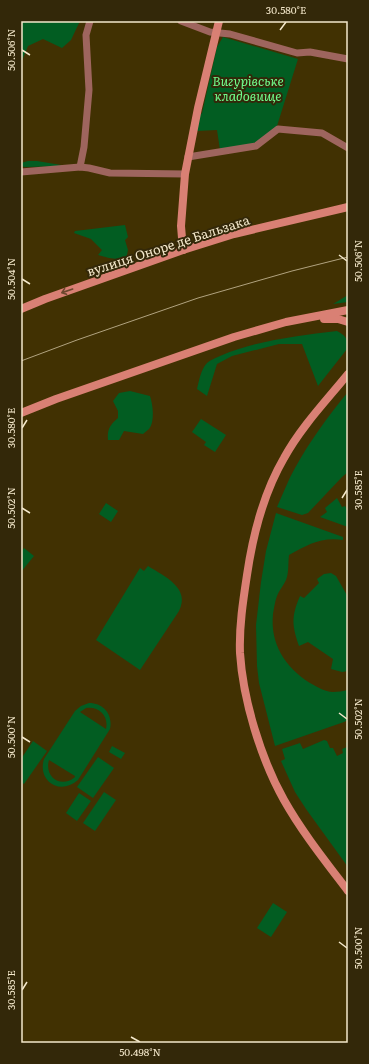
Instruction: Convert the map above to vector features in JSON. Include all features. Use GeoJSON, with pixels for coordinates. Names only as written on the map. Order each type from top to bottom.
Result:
{"type":"FeatureCollection","features":[{"type":"Feature","properties":{"kind":"street"},"geometry":{"type":"LineString","coordinates":[[80,167],[84,147],[89,90],[86,35],[90,21]]}},
{"type":"Feature","properties":{"kind":"street"},"geometry":{"type":"LineString","coordinates":[[181,21],[208,31],[230,34],[297,53],[310,52],[348,59]]}},
{"type":"Feature","properties":{"kind":"street"},"geometry":{"type":"LineString","coordinates":[[183,250],[181,226],[185,174],[219,21]]}},
{"type":"Feature","properties":{"kind":"street"},"geometry":{"type":"LineString","coordinates":[[188,158],[256,146],[278,129],[322,134],[348,148]]}},
{"type":"Feature","properties":{"kind":"street"},"geometry":{"type":"LineString","coordinates":[[21,172],[80,167],[110,173],[185,174]]}},
{"type":"Feature","properties":{"kind":"street","name":"вулиця Оноре де Бальзака"},"geometry":{"type":"LineString","coordinates":[[21,309],[183,250],[239,233],[348,207]]}},
{"type":"Feature","properties":{"kind":"street"},"geometry":{"type":"LineString","coordinates":[[21,413],[56,399],[227,339],[286,322],[348,310]]}},
{"type":"Feature","properties":{"kind":"street"},"geometry":{"type":"LineString","coordinates":[[307,319],[338,319],[348,322]]}},
{"type":"Feature","properties":{"kind":"street"},"geometry":{"type":"LineString","coordinates":[[348,374],[296,439],[284,457],[266,494],[257,524],[249,562],[241,626],[240,652],[242,674],[248,703],[262,753],[274,780],[284,800],[306,835],[348,892]]}},
{"type":"Feature","properties":{"kind":"green space"},"geometry":{"type":"Polygon","coordinates":[[[21,21],[80,21],[71,40],[62,48],[43,39],[28,46],[21,63],[21,21]]]}},
{"type":"Feature","properties":{"kind":"green space","name":"Вигурівське кладовище"},"geometry":{"type":"Polygon","coordinates":[[[223,37],[298,59],[277,126],[255,144],[220,150],[217,130],[196,131],[199,116],[202,113],[217,47],[223,37]]]}},
{"type":"Feature","properties":{"kind":"green space"},"geometry":{"type":"Polygon","coordinates":[[[28,161],[67,166],[21,166],[21,163],[28,161]]]}},
{"type":"Feature","properties":{"kind":"green space"},"geometry":{"type":"Polygon","coordinates":[[[125,225],[128,237],[125,240],[128,250],[126,260],[98,255],[102,250],[91,239],[74,233],[75,231],[125,225]]]}},
{"type":"Feature","properties":{"kind":"green space"},"geometry":{"type":"Polygon","coordinates":[[[348,295],[348,302],[333,304],[348,295]]]}},
{"type":"Feature","properties":{"kind":"green space"},"geometry":{"type":"Polygon","coordinates":[[[337,331],[346,338],[347,349],[318,386],[302,344],[279,344],[232,356],[217,364],[207,396],[197,389],[203,368],[207,363],[220,356],[263,342],[337,331]]]}},
{"type":"Feature","properties":{"kind":"green space"},"geometry":{"type":"Polygon","coordinates":[[[130,391],[150,396],[153,413],[151,426],[143,434],[124,431],[119,440],[108,440],[110,428],[118,418],[118,411],[113,401],[119,393],[130,391]]]}},
{"type":"Feature","properties":{"kind":"green space"},"geometry":{"type":"Polygon","coordinates":[[[348,392],[348,472],[308,513],[302,515],[277,507],[292,473],[307,448],[326,419],[348,392]]]}},
{"type":"Feature","properties":{"kind":"green space"},"geometry":{"type":"Polygon","coordinates":[[[201,419],[226,435],[215,452],[204,445],[206,442],[192,432],[201,419]]]}},
{"type":"Feature","properties":{"kind":"green space"},"geometry":{"type":"Polygon","coordinates":[[[337,498],[342,507],[345,506],[348,511],[348,527],[320,517],[327,512],[325,508],[337,498]]]}},
{"type":"Feature","properties":{"kind":"green space"},"geometry":{"type":"Polygon","coordinates":[[[106,503],[118,511],[111,522],[99,514],[106,503]]]}},
{"type":"Feature","properties":{"kind":"green space"},"geometry":{"type":"Polygon","coordinates":[[[276,513],[343,537],[343,540],[335,539],[314,543],[289,555],[287,577],[276,598],[273,614],[273,625],[274,635],[281,654],[293,670],[301,677],[321,689],[330,692],[348,690],[348,720],[275,746],[259,683],[256,625],[266,551],[276,513]]]}},
{"type":"Feature","properties":{"kind":"green space"},"geometry":{"type":"Polygon","coordinates":[[[24,548],[34,556],[21,572],[21,552],[24,548]]]}},
{"type":"Feature","properties":{"kind":"green space"},"geometry":{"type":"Polygon","coordinates":[[[148,566],[168,579],[179,589],[182,603],[179,611],[140,670],[96,640],[140,568],[144,571],[148,566]]]}},
{"type":"Feature","properties":{"kind":"green space"},"geometry":{"type":"Polygon","coordinates":[[[331,573],[336,576],[348,597],[348,671],[342,672],[331,669],[333,659],[308,642],[299,646],[294,626],[295,610],[300,596],[304,598],[319,583],[317,579],[324,574],[331,573]]]}},
{"type":"Feature","properties":{"kind":"green space"},"geometry":{"type":"Polygon","coordinates":[[[89,703],[99,705],[103,708],[109,715],[111,724],[110,729],[78,780],[71,785],[64,787],[57,786],[47,780],[44,774],[44,759],[75,711],[81,706],[89,703]],[[86,708],[80,712],[106,729],[106,720],[102,713],[99,710],[86,708]],[[49,760],[49,772],[55,779],[64,782],[75,777],[75,776],[49,760]]]}},
{"type":"Feature","properties":{"kind":"green space"},"geometry":{"type":"Polygon","coordinates":[[[324,740],[327,741],[330,748],[333,748],[337,756],[343,753],[342,749],[347,747],[346,743],[348,742],[348,867],[295,792],[281,761],[285,759],[282,749],[300,743],[303,749],[324,740]]]}},
{"type":"Feature","properties":{"kind":"green space"},"geometry":{"type":"Polygon","coordinates":[[[33,741],[47,751],[24,784],[21,782],[21,759],[33,741]]]}},
{"type":"Feature","properties":{"kind":"green space"},"geometry":{"type":"Polygon","coordinates":[[[112,746],[125,753],[121,759],[109,752],[112,746]]]}},
{"type":"Feature","properties":{"kind":"green space"},"geometry":{"type":"Polygon","coordinates":[[[98,757],[114,768],[93,798],[77,787],[98,757]]]}},
{"type":"Feature","properties":{"kind":"green space"},"geometry":{"type":"Polygon","coordinates":[[[104,792],[116,800],[95,831],[83,823],[104,792]]]}},
{"type":"Feature","properties":{"kind":"green space"},"geometry":{"type":"Polygon","coordinates":[[[79,793],[91,801],[77,821],[66,813],[79,793]]]}},
{"type":"Feature","properties":{"kind":"green space"},"geometry":{"type":"Polygon","coordinates":[[[273,903],[287,912],[271,937],[257,928],[273,903]]]}},
{"type":"Feature","properties":{"kind":"tram line"},"geometry":{"type":"LineString","coordinates":[[21,361],[198,298],[292,271],[348,257]]}}]}
